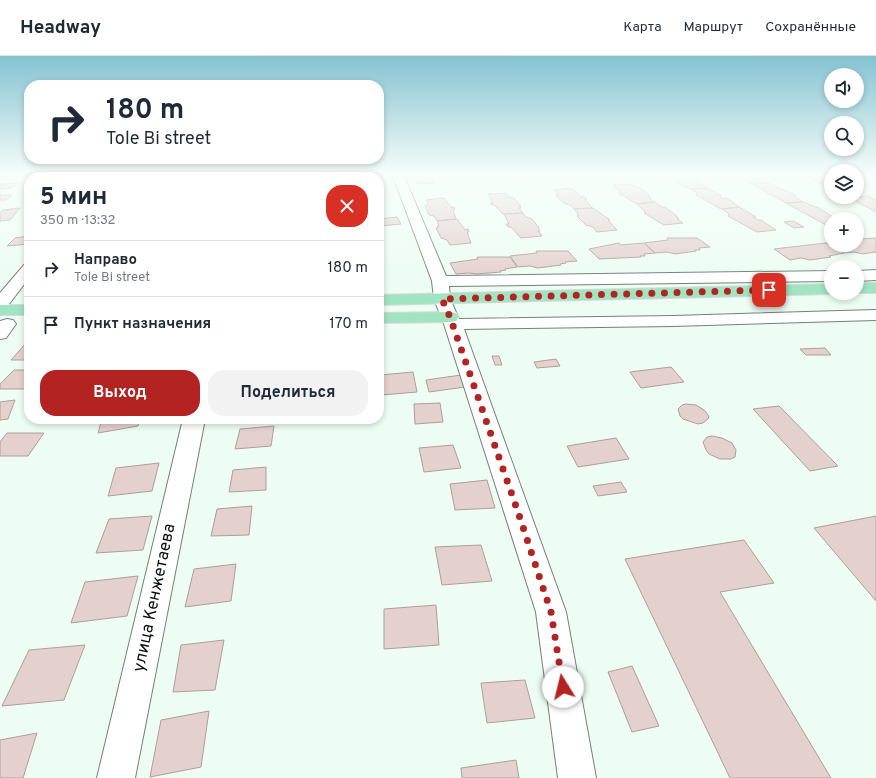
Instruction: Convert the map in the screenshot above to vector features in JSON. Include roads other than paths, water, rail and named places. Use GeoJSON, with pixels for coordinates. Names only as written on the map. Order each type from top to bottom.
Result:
{"type":"FeatureCollection","features":[{"type":"Feature","properties":{"kind":"main road"},"geometry":{"type":"LineString","coordinates":[[864,288],[876,288]]}},
{"type":"Feature","properties":{"kind":"main road"},"geometry":{"type":"LineString","coordinates":[[384,318],[824,289]]}},
{"type":"Feature","properties":{"kind":"main road"},"geometry":{"type":"LineString","coordinates":[[384,301],[448,313]]}},
{"type":"Feature","properties":{"kind":"main road"},"geometry":{"type":"LineString","coordinates":[[2,323],[24,312]]}},
{"type":"Feature","properties":{"kind":"main road"},"geometry":{"type":"LineString","coordinates":[[2,323],[24,324]]}},
{"type":"Feature","properties":{"kind":"street"},"geometry":{"type":"LineString","coordinates":[[411,210],[440,281],[448,313],[518,512],[551,612],[577,778]]}},
{"type":"Feature","properties":{"kind":"street"},"geometry":{"type":"LineString","coordinates":[[0,304],[24,274]]}},
{"type":"Feature","properties":{"kind":"street"},"geometry":{"type":"LineString","coordinates":[[864,276],[876,275]]}},
{"type":"Feature","properties":{"kind":"street"},"geometry":{"type":"LineString","coordinates":[[440,281],[824,276]]}},
{"type":"Feature","properties":{"kind":"street"},"geometry":{"type":"LineString","coordinates":[[448,313],[673,321],[876,316]]}},
{"type":"Feature","properties":{"kind":"street","name":"улица Кенжетаева"},"geometry":{"type":"LineString","coordinates":[[116,778],[193,424]]}}]}
